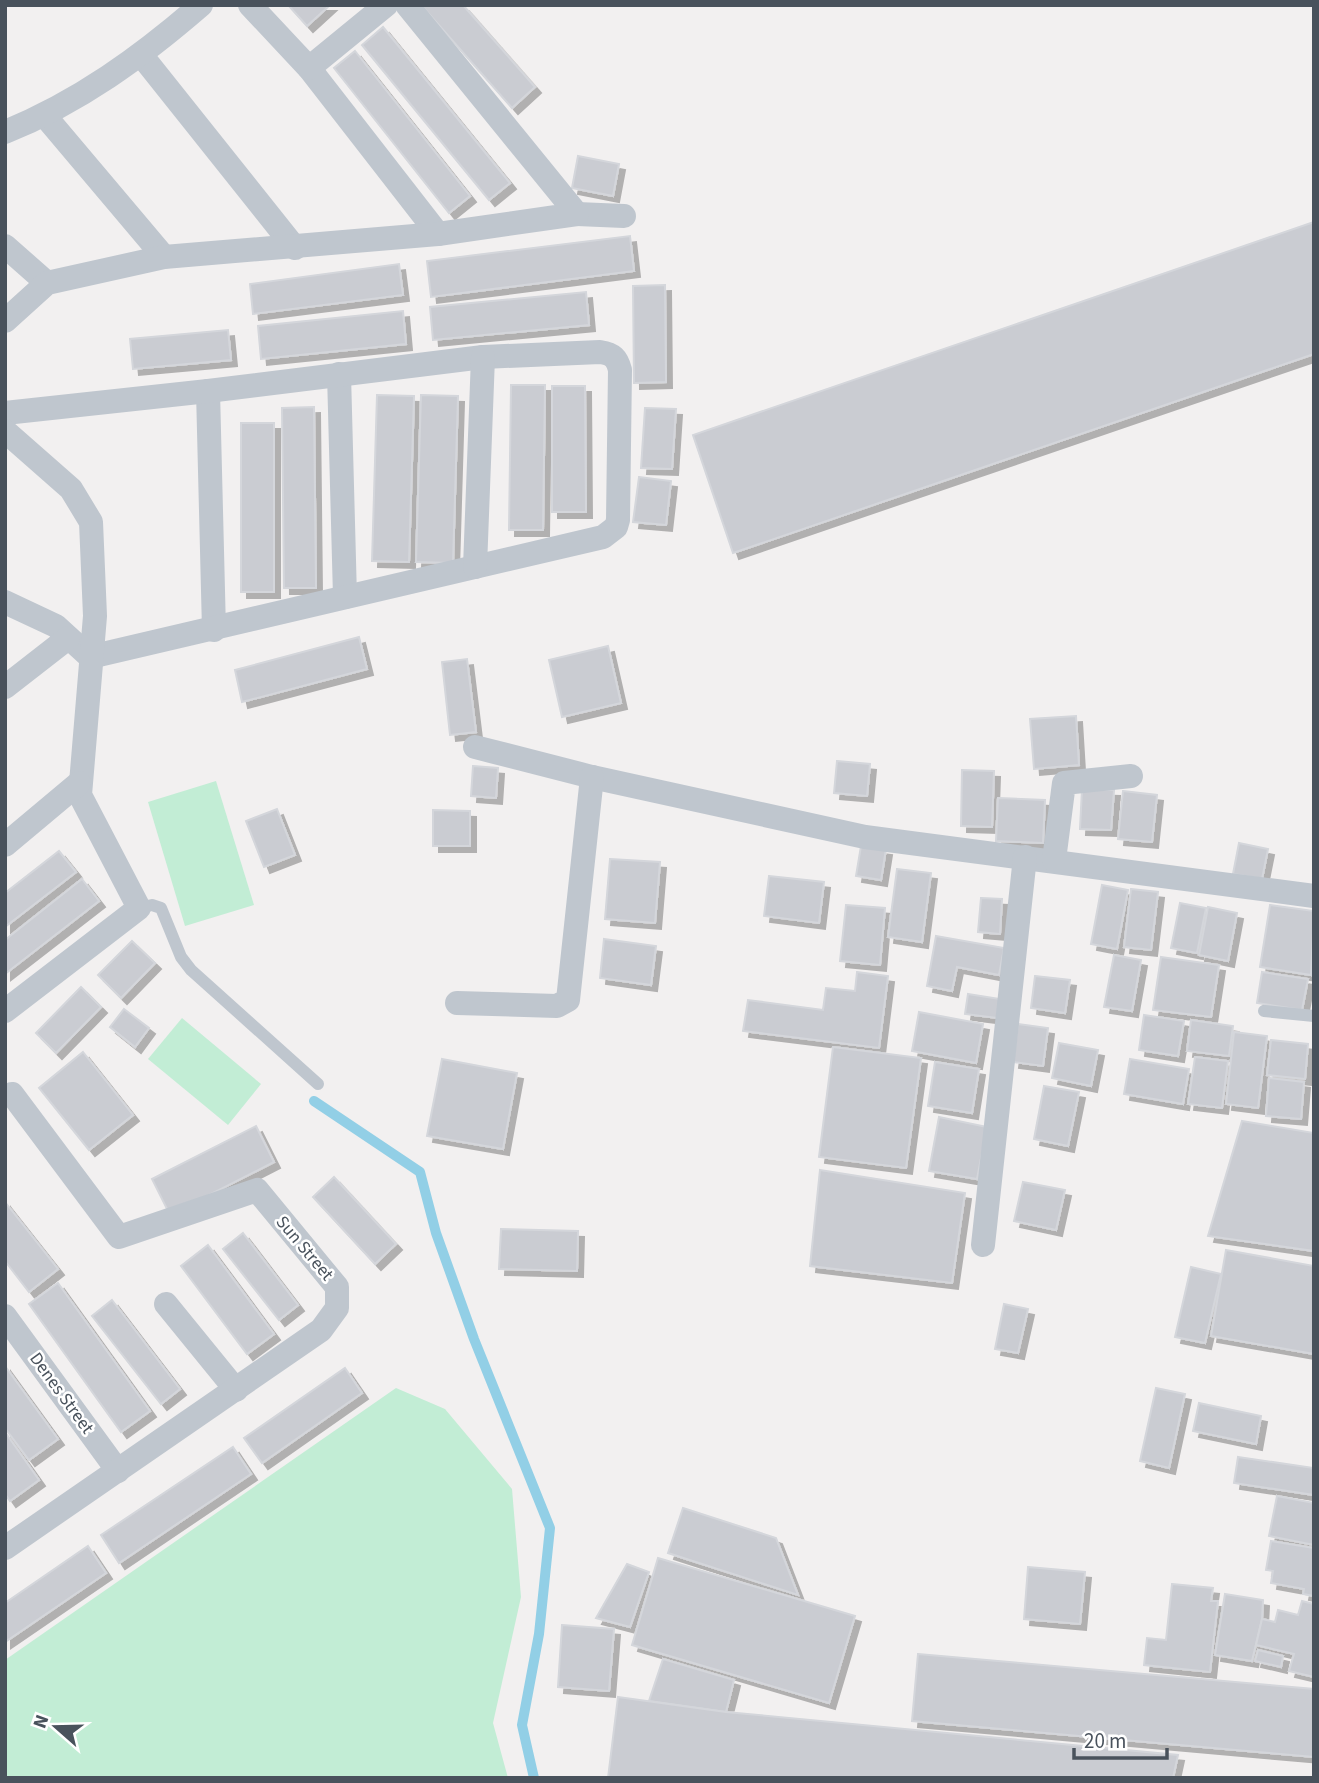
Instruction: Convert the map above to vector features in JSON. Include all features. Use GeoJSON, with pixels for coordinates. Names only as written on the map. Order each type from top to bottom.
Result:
{"type":"FeatureCollection","features":[{"type":"Feature","properties":{"kind":"street"},"geometry":{"type":"LineString","coordinates":[[5,132],[45,116],[142,56],[201,5]]}},
{"type":"Feature","properties":{"kind":"street"},"geometry":{"type":"LineString","coordinates":[[250,5],[309,68],[439,234]]}},
{"type":"Feature","properties":{"kind":"street"},"geometry":{"type":"LineString","coordinates":[[309,68],[386,5]]}},
{"type":"Feature","properties":{"kind":"street"},"geometry":{"type":"LineString","coordinates":[[407,5],[577,214]]}},
{"type":"Feature","properties":{"kind":"street"},"geometry":{"type":"LineString","coordinates":[[142,56],[295,247]]}},
{"type":"Feature","properties":{"kind":"street"},"geometry":{"type":"LineString","coordinates":[[45,116],[164,257]]}},
{"type":"Feature","properties":{"kind":"street"},"geometry":{"type":"LineString","coordinates":[[5,321],[47,283],[164,257],[439,234],[577,214],[624,216]]}},
{"type":"Feature","properties":{"kind":"street"},"geometry":{"type":"LineString","coordinates":[[5,246],[47,283]]}},
{"type":"Feature","properties":{"kind":"street"},"geometry":{"type":"LineString","coordinates":[[5,413],[483,357],[600,352],[610,354],[617,360],[618,520],[616,527],[603,537],[90,657]]}},
{"type":"Feature","properties":{"kind":"street"},"geometry":{"type":"LineString","coordinates":[[475,567],[483,357]]}},
{"type":"Feature","properties":{"kind":"street"},"geometry":{"type":"LineString","coordinates":[[339,374],[345,597]]}},
{"type":"Feature","properties":{"kind":"street"},"geometry":{"type":"LineString","coordinates":[[208,391],[214,629]]}},
{"type":"Feature","properties":{"kind":"street"},"geometry":{"type":"LineString","coordinates":[[5,431],[71,489],[91,522],[95,616],[80,794],[139,908],[5,1012]]}},
{"type":"Feature","properties":{"kind":"street"},"geometry":{"type":"LineString","coordinates":[[5,602],[55,626],[90,657]]}},
{"type":"Feature","properties":{"kind":"street"},"geometry":{"type":"LineString","coordinates":[[5,687],[68,638]]}},
{"type":"Feature","properties":{"kind":"street"},"geometry":{"type":"LineString","coordinates":[[475,747],[592,777],[865,837],[1314,896]]}},
{"type":"Feature","properties":{"kind":"street"},"geometry":{"type":"LineString","coordinates":[[1054,860],[1064,783],[1131,776]]}},
{"type":"Feature","properties":{"kind":"street"},"geometry":{"type":"LineString","coordinates":[[457,1003],[557,1006],[568,1000],[592,777]]}},
{"type":"Feature","properties":{"kind":"street"},"geometry":{"type":"LineString","coordinates":[[5,845],[79,783]]}},
{"type":"Feature","properties":{"kind":"street"},"geometry":{"type":"LineString","coordinates":[[983,1245],[1025,857]]}},
{"type":"Feature","properties":{"kind":"street","name":"Sun Street"},"geometry":{"type":"LineString","coordinates":[[5,1548],[321,1330],[337,1308],[337,1287],[257,1190],[120,1237],[12,1094]]}},
{"type":"Feature","properties":{"kind":"street"},"geometry":{"type":"LineString","coordinates":[[166,1304],[236,1390]]}},
{"type":"Feature","properties":{"kind":"street","name":"Denes Street"},"geometry":{"type":"LineString","coordinates":[[5,1316],[118,1471]]}},
{"type":"Feature","properties":{"kind":"lane"},"geometry":{"type":"LineString","coordinates":[[139,908],[152,905],[161,908],[181,957],[191,970],[318,1084]]}},
{"type":"Feature","properties":{"kind":"lane"},"geometry":{"type":"LineString","coordinates":[[1264,1011],[1314,1016]]}},
{"type":"Feature","properties":{"kind":"green space"},"geometry":{"type":"Polygon","coordinates":[[[216,781],[254,905],[185,926],[148,802],[216,781]]]}},
{"type":"Feature","properties":{"kind":"green space"},"geometry":{"type":"Polygon","coordinates":[[[182,1018],[261,1084],[228,1125],[148,1059],[182,1018]]]}},
{"type":"Feature","properties":{"kind":"green space"},"geometry":{"type":"Polygon","coordinates":[[[396,1388],[445,1409],[512,1489],[521,1597],[493,1723],[508,1778],[5,1778],[5,1660],[396,1388]]]}},
{"type":"Feature","properties":{"kind":"building"},"geometry":{"type":"Polygon","coordinates":[[[288,5],[330,5],[307,26],[288,5]]]}},
{"type":"Feature","properties":{"kind":"building"},"geometry":{"type":"Polygon","coordinates":[[[421,5],[463,5],[535,87],[512,108],[421,5]]]}},
{"type":"Feature","properties":{"kind":"building"},"geometry":{"type":"Polygon","coordinates":[[[383,27],[510,183],[489,200],[362,45],[383,27]]]}},
{"type":"Feature","properties":{"kind":"building"},"geometry":{"type":"Polygon","coordinates":[[[355,51],[470,196],[449,213],[334,68],[355,51]]]}},
{"type":"Feature","properties":{"kind":"building"},"geometry":{"type":"Polygon","coordinates":[[[578,156],[619,164],[613,196],[572,188],[578,156]]]}},
{"type":"Feature","properties":{"kind":"building"},"geometry":{"type":"Polygon","coordinates":[[[1314,222],[1314,354],[733,553],[693,435],[1314,222]]]}},
{"type":"Feature","properties":{"kind":"building"},"geometry":{"type":"Polygon","coordinates":[[[630,236],[634,271],[431,297],[427,261],[630,236]]]}},
{"type":"Feature","properties":{"kind":"building"},"geometry":{"type":"Polygon","coordinates":[[[399,264],[403,295],[253,314],[250,284],[399,264]]]}},
{"type":"Feature","properties":{"kind":"building"},"geometry":{"type":"Polygon","coordinates":[[[665,285],[666,382],[634,383],[633,286],[665,285]]]}},
{"type":"Feature","properties":{"kind":"building"},"geometry":{"type":"Polygon","coordinates":[[[586,292],[589,325],[433,340],[430,307],[586,292]]]}},
{"type":"Feature","properties":{"kind":"building"},"geometry":{"type":"Polygon","coordinates":[[[403,311],[406,344],[261,359],[258,326],[403,311]]]}},
{"type":"Feature","properties":{"kind":"building"},"geometry":{"type":"Polygon","coordinates":[[[228,330],[231,360],[133,369],[130,339],[228,330]]]}},
{"type":"Feature","properties":{"kind":"building"},"geometry":{"type":"Polygon","coordinates":[[[511,385],[545,385],[543,530],[509,530],[511,385]]]}},
{"type":"Feature","properties":{"kind":"building"},"geometry":{"type":"Polygon","coordinates":[[[552,386],[585,386],[586,512],[552,512],[552,386]]]}},
{"type":"Feature","properties":{"kind":"building"},"geometry":{"type":"Polygon","coordinates":[[[377,395],[414,396],[409,562],[372,561],[377,395]]]}},
{"type":"Feature","properties":{"kind":"building"},"geometry":{"type":"Polygon","coordinates":[[[421,395],[458,396],[453,563],[416,562],[421,395]]]}},
{"type":"Feature","properties":{"kind":"building"},"geometry":{"type":"Polygon","coordinates":[[[314,407],[316,588],[284,588],[282,408],[314,407]]]}},
{"type":"Feature","properties":{"kind":"building"},"geometry":{"type":"Polygon","coordinates":[[[645,408],[676,409],[672,469],[641,468],[645,408]]]}},
{"type":"Feature","properties":{"kind":"building"},"geometry":{"type":"Polygon","coordinates":[[[241,423],[274,423],[274,592],[241,592],[241,423]]]}},
{"type":"Feature","properties":{"kind":"building"},"geometry":{"type":"Polygon","coordinates":[[[639,477],[671,481],[666,525],[633,522],[639,477]]]}},
{"type":"Feature","properties":{"kind":"building"},"geometry":{"type":"Polygon","coordinates":[[[359,637],[367,669],[242,702],[235,670],[359,637]]]}},
{"type":"Feature","properties":{"kind":"building"},"geometry":{"type":"Polygon","coordinates":[[[608,646],[621,703],[562,717],[549,660],[608,646]]]}},
{"type":"Feature","properties":{"kind":"building"},"geometry":{"type":"Polygon","coordinates":[[[467,659],[476,732],[450,735],[442,662],[467,659]]]}},
{"type":"Feature","properties":{"kind":"building"},"geometry":{"type":"Polygon","coordinates":[[[1076,716],[1079,765],[1034,769],[1030,719],[1076,716]]]}},
{"type":"Feature","properties":{"kind":"building"},"geometry":{"type":"Polygon","coordinates":[[[837,761],[870,764],[867,796],[834,793],[837,761]]]}},
{"type":"Feature","properties":{"kind":"building"},"geometry":{"type":"Polygon","coordinates":[[[473,766],[498,768],[496,798],[471,796],[473,766]]]}},
{"type":"Feature","properties":{"kind":"building"},"geometry":{"type":"Polygon","coordinates":[[[962,770],[994,771],[992,827],[961,826],[962,770]]]}},
{"type":"Feature","properties":{"kind":"building"},"geometry":{"type":"Polygon","coordinates":[[[1082,789],[1114,790],[1111,830],[1080,829],[1082,789]]]}},
{"type":"Feature","properties":{"kind":"building"},"geometry":{"type":"Polygon","coordinates":[[[1123,791],[1157,795],[1152,842],[1118,839],[1123,791]]]}},
{"type":"Feature","properties":{"kind":"building"},"geometry":{"type":"Polygon","coordinates":[[[998,798],[1045,800],[1043,843],[996,841],[998,798]]]}},
{"type":"Feature","properties":{"kind":"building"},"geometry":{"type":"Polygon","coordinates":[[[277,809],[295,855],[264,867],[246,821],[277,809]]]}},
{"type":"Feature","properties":{"kind":"building"},"geometry":{"type":"Polygon","coordinates":[[[433,810],[470,811],[470,846],[433,846],[433,810]]]}},
{"type":"Feature","properties":{"kind":"building"},"geometry":{"type":"Polygon","coordinates":[[[1239,843],[1268,849],[1262,879],[1233,874],[1239,843]]]}},
{"type":"Feature","properties":{"kind":"building"},"geometry":{"type":"Polygon","coordinates":[[[861,846],[886,849],[881,880],[856,876],[861,846]]]}},
{"type":"Feature","properties":{"kind":"building"},"geometry":{"type":"Polygon","coordinates":[[[59,851],[76,872],[5,927],[5,893],[59,851]]]}},
{"type":"Feature","properties":{"kind":"building"},"geometry":{"type":"Polygon","coordinates":[[[610,859],[660,862],[655,923],[605,919],[610,859]]]}},
{"type":"Feature","properties":{"kind":"building"},"geometry":{"type":"Polygon","coordinates":[[[897,869],[931,873],[922,942],[888,937],[897,869]]]}},
{"type":"Feature","properties":{"kind":"building"},"geometry":{"type":"Polygon","coordinates":[[[769,876],[824,882],[819,923],[764,916],[769,876]]]}},
{"type":"Feature","properties":{"kind":"building"},"geometry":{"type":"Polygon","coordinates":[[[82,879],[99,901],[5,974],[5,940],[82,879]]]}},
{"type":"Feature","properties":{"kind":"building"},"geometry":{"type":"Polygon","coordinates":[[[1102,885],[1128,890],[1117,949],[1091,944],[1102,885]]]}},
{"type":"Feature","properties":{"kind":"building"},"geometry":{"type":"Polygon","coordinates":[[[1131,889],[1158,892],[1151,950],[1124,947],[1131,889]]]}},
{"type":"Feature","properties":{"kind":"building"},"geometry":{"type":"Polygon","coordinates":[[[981,898],[1002,899],[1000,934],[978,932],[981,898]]]}},
{"type":"Feature","properties":{"kind":"building"},"geometry":{"type":"Polygon","coordinates":[[[1180,903],[1206,908],[1197,953],[1171,948],[1180,903]]]}},
{"type":"Feature","properties":{"kind":"building"},"geometry":{"type":"Polygon","coordinates":[[[846,905],[885,908],[880,965],[840,961],[846,905]]]}},
{"type":"Feature","properties":{"kind":"building"},"geometry":{"type":"Polygon","coordinates":[[[1270,905],[1314,911],[1311,975],[1260,967],[1270,905]]]}},
{"type":"Feature","properties":{"kind":"building"},"geometry":{"type":"Polygon","coordinates":[[[1208,907],[1237,913],[1228,961],[1199,955],[1208,907]]]}},
{"type":"Feature","properties":{"kind":"building"},"geometry":{"type":"Polygon","coordinates":[[[936,936],[1004,948],[999,975],[957,967],[952,991],[927,986],[936,936]]]}},
{"type":"Feature","properties":{"kind":"building"},"geometry":{"type":"Polygon","coordinates":[[[604,939],[656,946],[651,985],[600,978],[604,939]]]}},
{"type":"Feature","properties":{"kind":"building"},"geometry":{"type":"Polygon","coordinates":[[[132,941],[155,963],[121,998],[98,975],[132,941]]]}},
{"type":"Feature","properties":{"kind":"building"},"geometry":{"type":"Polygon","coordinates":[[[1114,955],[1141,960],[1132,1011],[1104,1007],[1114,955]]]}},
{"type":"Feature","properties":{"kind":"building"},"geometry":{"type":"Polygon","coordinates":[[[1161,957],[1219,965],[1211,1017],[1153,1010],[1161,957]]]}},
{"type":"Feature","properties":{"kind":"building"},"geometry":{"type":"Polygon","coordinates":[[[857,972],[888,976],[879,1048],[743,1031],[748,1000],[823,1010],[826,988],[855,991],[857,972]]]}},
{"type":"Feature","properties":{"kind":"building"},"geometry":{"type":"Polygon","coordinates":[[[1262,972],[1308,979],[1302,1010],[1257,1003],[1262,972]]]}},
{"type":"Feature","properties":{"kind":"building"},"geometry":{"type":"Polygon","coordinates":[[[1035,976],[1070,980],[1065,1013],[1031,1008],[1035,976]]]}},
{"type":"Feature","properties":{"kind":"building"},"geometry":{"type":"Polygon","coordinates":[[[81,987],[101,1007],[56,1053],[36,1033],[81,987]]]}},
{"type":"Feature","properties":{"kind":"building"},"geometry":{"type":"Polygon","coordinates":[[[968,994],[1000,999],[997,1018],[965,1014],[968,994]]]}},
{"type":"Feature","properties":{"kind":"building"},"geometry":{"type":"Polygon","coordinates":[[[124,1009],[149,1028],[135,1047],[110,1027],[124,1009]]]}},
{"type":"Feature","properties":{"kind":"building"},"geometry":{"type":"Polygon","coordinates":[[[919,1012],[983,1024],[976,1063],[912,1051],[919,1012]]]}},
{"type":"Feature","properties":{"kind":"building"},"geometry":{"type":"Polygon","coordinates":[[[1144,1015],[1184,1021],[1178,1056],[1139,1050],[1144,1015]]]}},
{"type":"Feature","properties":{"kind":"building"},"geometry":{"type":"Polygon","coordinates":[[[1191,1020],[1233,1026],[1229,1056],[1187,1051],[1191,1020]]]}},
{"type":"Feature","properties":{"kind":"building"},"geometry":{"type":"Polygon","coordinates":[[[1018,1024],[1048,1028],[1043,1066],[1013,1062],[1018,1024]]]}},
{"type":"Feature","properties":{"kind":"building"},"geometry":{"type":"Polygon","coordinates":[[[1234,1032],[1267,1036],[1258,1108],[1226,1104],[1234,1032]]]}},
{"type":"Feature","properties":{"kind":"building"},"geometry":{"type":"Polygon","coordinates":[[[1271,1040],[1308,1044],[1305,1079],[1267,1075],[1271,1040]]]}},
{"type":"Feature","properties":{"kind":"building"},"geometry":{"type":"Polygon","coordinates":[[[1059,1043],[1098,1050],[1091,1086],[1052,1078],[1059,1043]]]}},
{"type":"Feature","properties":{"kind":"building"},"geometry":{"type":"Polygon","coordinates":[[[833,1047],[921,1058],[906,1168],[819,1157],[833,1047]]]}},
{"type":"Feature","properties":{"kind":"building"},"geometry":{"type":"Polygon","coordinates":[[[83,1052],[133,1115],[89,1150],[39,1088],[83,1052]]]}},
{"type":"Feature","properties":{"kind":"building"},"geometry":{"type":"Polygon","coordinates":[[[1195,1057],[1228,1061],[1222,1108],[1188,1104],[1195,1057]]]}},
{"type":"Feature","properties":{"kind":"building"},"geometry":{"type":"Polygon","coordinates":[[[442,1059],[517,1073],[503,1149],[427,1136],[442,1059]]]}},
{"type":"Feature","properties":{"kind":"building"},"geometry":{"type":"Polygon","coordinates":[[[1130,1059],[1189,1069],[1183,1104],[1124,1094],[1130,1059]]]}},
{"type":"Feature","properties":{"kind":"building"},"geometry":{"type":"Polygon","coordinates":[[[935,1062],[979,1069],[972,1113],[928,1106],[935,1062]]]}},
{"type":"Feature","properties":{"kind":"building"},"geometry":{"type":"Polygon","coordinates":[[[1269,1078],[1304,1082],[1301,1119],[1266,1116],[1269,1078]]]}},
{"type":"Feature","properties":{"kind":"building"},"geometry":{"type":"Polygon","coordinates":[[[1044,1086],[1079,1092],[1068,1146],[1034,1139],[1044,1086]]]}},
{"type":"Feature","properties":{"kind":"building"},"geometry":{"type":"Polygon","coordinates":[[[939,1117],[987,1127],[977,1179],[929,1171],[939,1117]]]}},
{"type":"Feature","properties":{"kind":"building"},"geometry":{"type":"Polygon","coordinates":[[[1242,1121],[1314,1133],[1314,1251],[1208,1236],[1242,1121]]]}},
{"type":"Feature","properties":{"kind":"building"},"geometry":{"type":"Polygon","coordinates":[[[256,1126],[274,1162],[170,1215],[152,1179],[256,1126]]]}},
{"type":"Feature","properties":{"kind":"building"},"geometry":{"type":"Polygon","coordinates":[[[820,1170],[965,1193],[952,1283],[810,1266],[820,1170]]]}},
{"type":"Feature","properties":{"kind":"building"},"geometry":{"type":"Polygon","coordinates":[[[334,1177],[396,1244],[375,1264],[313,1197],[334,1177]]]}},
{"type":"Feature","properties":{"kind":"building"},"geometry":{"type":"Polygon","coordinates":[[[1023,1182],[1065,1190],[1056,1230],[1014,1221],[1023,1182]]]}},
{"type":"Feature","properties":{"kind":"building"},"geometry":{"type":"Polygon","coordinates":[[[5,1202],[58,1269],[29,1292],[5,1261],[5,1202]]]}},
{"type":"Feature","properties":{"kind":"building"},"geometry":{"type":"Polygon","coordinates":[[[501,1229],[578,1231],[577,1271],[499,1269],[501,1229]]]}},
{"type":"Feature","properties":{"kind":"building"},"geometry":{"type":"Polygon","coordinates":[[[243,1233],[298,1305],[279,1320],[223,1249],[243,1233]]]}},
{"type":"Feature","properties":{"kind":"building"},"geometry":{"type":"Polygon","coordinates":[[[208,1245],[274,1334],[247,1354],[181,1266],[208,1245]]]}},
{"type":"Feature","properties":{"kind":"building"},"geometry":{"type":"Polygon","coordinates":[[[1226,1250],[1314,1266],[1314,1354],[1211,1336],[1226,1250]]]}},
{"type":"Feature","properties":{"kind":"building"},"geometry":{"type":"Polygon","coordinates":[[[1191,1267],[1221,1274],[1205,1343],[1175,1337],[1191,1267]]]}},
{"type":"Feature","properties":{"kind":"building"},"geometry":{"type":"Polygon","coordinates":[[[58,1283],[150,1411],[121,1432],[29,1304],[58,1283]]]}},
{"type":"Feature","properties":{"kind":"building"},"geometry":{"type":"Polygon","coordinates":[[[112,1300],[180,1389],[161,1404],[92,1316],[112,1300]]]}},
{"type":"Feature","properties":{"kind":"building"},"geometry":{"type":"Polygon","coordinates":[[[1004,1304],[1028,1309],[1018,1353],[995,1349],[1004,1304]]]}},
{"type":"Feature","properties":{"kind":"building"},"geometry":{"type":"Polygon","coordinates":[[[5,1366],[58,1439],[29,1460],[5,1428],[5,1366]]]}},
{"type":"Feature","properties":{"kind":"building"},"geometry":{"type":"Polygon","coordinates":[[[345,1368],[362,1393],[262,1463],[244,1438],[345,1368]]]}},
{"type":"Feature","properties":{"kind":"building"},"geometry":{"type":"Polygon","coordinates":[[[1156,1388],[1185,1394],[1169,1468],[1140,1461],[1156,1388]]]}},
{"type":"Feature","properties":{"kind":"building"},"geometry":{"type":"Polygon","coordinates":[[[1199,1403],[1261,1416],[1256,1444],[1193,1431],[1199,1403]]]}},
{"type":"Feature","properties":{"kind":"building"},"geometry":{"type":"Polygon","coordinates":[[[5,1432],[39,1480],[10,1501],[5,1494],[5,1432]]]}},
{"type":"Feature","properties":{"kind":"building"},"geometry":{"type":"Polygon","coordinates":[[[233,1447],[251,1474],[119,1563],[101,1535],[233,1447]]]}},
{"type":"Feature","properties":{"kind":"building"},"geometry":{"type":"Polygon","coordinates":[[[1238,1457],[1314,1468],[1314,1495],[1234,1483],[1238,1457]]]}},
{"type":"Feature","properties":{"kind":"building"},"geometry":{"type":"Polygon","coordinates":[[[1277,1496],[1314,1503],[1314,1545],[1269,1536],[1277,1496]]]}},
{"type":"Feature","properties":{"kind":"building"},"geometry":{"type":"Polygon","coordinates":[[[683,1508],[776,1538],[798,1595],[668,1553],[683,1508]]]}},
{"type":"Feature","properties":{"kind":"building"},"geometry":{"type":"Polygon","coordinates":[[[1271,1541],[1314,1548],[1314,1596],[1303,1594],[1304,1589],[1271,1583],[1273,1571],[1266,1570],[1271,1541]]]}},
{"type":"Feature","properties":{"kind":"building"},"geometry":{"type":"Polygon","coordinates":[[[88,1546],[106,1573],[5,1642],[5,1603],[88,1546]]]}},
{"type":"Feature","properties":{"kind":"building"},"geometry":{"type":"Polygon","coordinates":[[[658,1558],[855,1616],[829,1703],[632,1645],[658,1558]]]}},
{"type":"Feature","properties":{"kind":"building"},"geometry":{"type":"Polygon","coordinates":[[[627,1564],[649,1572],[630,1627],[596,1618],[627,1564]]]}},
{"type":"Feature","properties":{"kind":"building"},"geometry":{"type":"Polygon","coordinates":[[[1028,1567],[1085,1572],[1080,1624],[1024,1619],[1028,1567]]]}},
{"type":"Feature","properties":{"kind":"building"},"geometry":{"type":"Polygon","coordinates":[[[1172,1584],[1213,1588],[1211,1601],[1218,1601],[1210,1672],[1144,1665],[1147,1638],[1166,1640],[1172,1584]]]}},
{"type":"Feature","properties":{"kind":"building"},"geometry":{"type":"Polygon","coordinates":[[[1225,1594],[1263,1600],[1262,1619],[1252,1661],[1215,1655],[1225,1594]]]}},
{"type":"Feature","properties":{"kind":"building"},"geometry":{"type":"Polygon","coordinates":[[[1302,1601],[1314,1604],[1314,1677],[1289,1671],[1294,1654],[1256,1645],[1262,1619],[1275,1622],[1278,1610],[1298,1615],[1302,1601]]]}},
{"type":"Feature","properties":{"kind":"building"},"geometry":{"type":"Polygon","coordinates":[[[562,1625],[614,1629],[609,1691],[558,1687],[562,1625]]]}},
{"type":"Feature","properties":{"kind":"building"},"geometry":{"type":"Polygon","coordinates":[[[1258,1650],[1283,1656],[1281,1667],[1255,1661],[1258,1650]]]}},
{"type":"Feature","properties":{"kind":"building"},"geometry":{"type":"Polygon","coordinates":[[[918,1654],[1314,1689],[1314,1757],[912,1721],[918,1654]]]}},
{"type":"Feature","properties":{"kind":"building"},"geometry":{"type":"Polygon","coordinates":[[[663,1659],[734,1680],[726,1712],[649,1701],[663,1659]]]}},
{"type":"Feature","properties":{"kind":"building"},"geometry":{"type":"Polygon","coordinates":[[[618,1697],[726,1712],[1178,1755],[1173,1778],[608,1778],[618,1697]]]}},
{"type":"Feature","properties":{"kind":"waterway"},"geometry":{"type":"LineString","coordinates":[[314,1101],[420,1172],[436,1233],[474,1339],[550,1528],[539,1634],[522,1725],[534,1778]]}}]}
